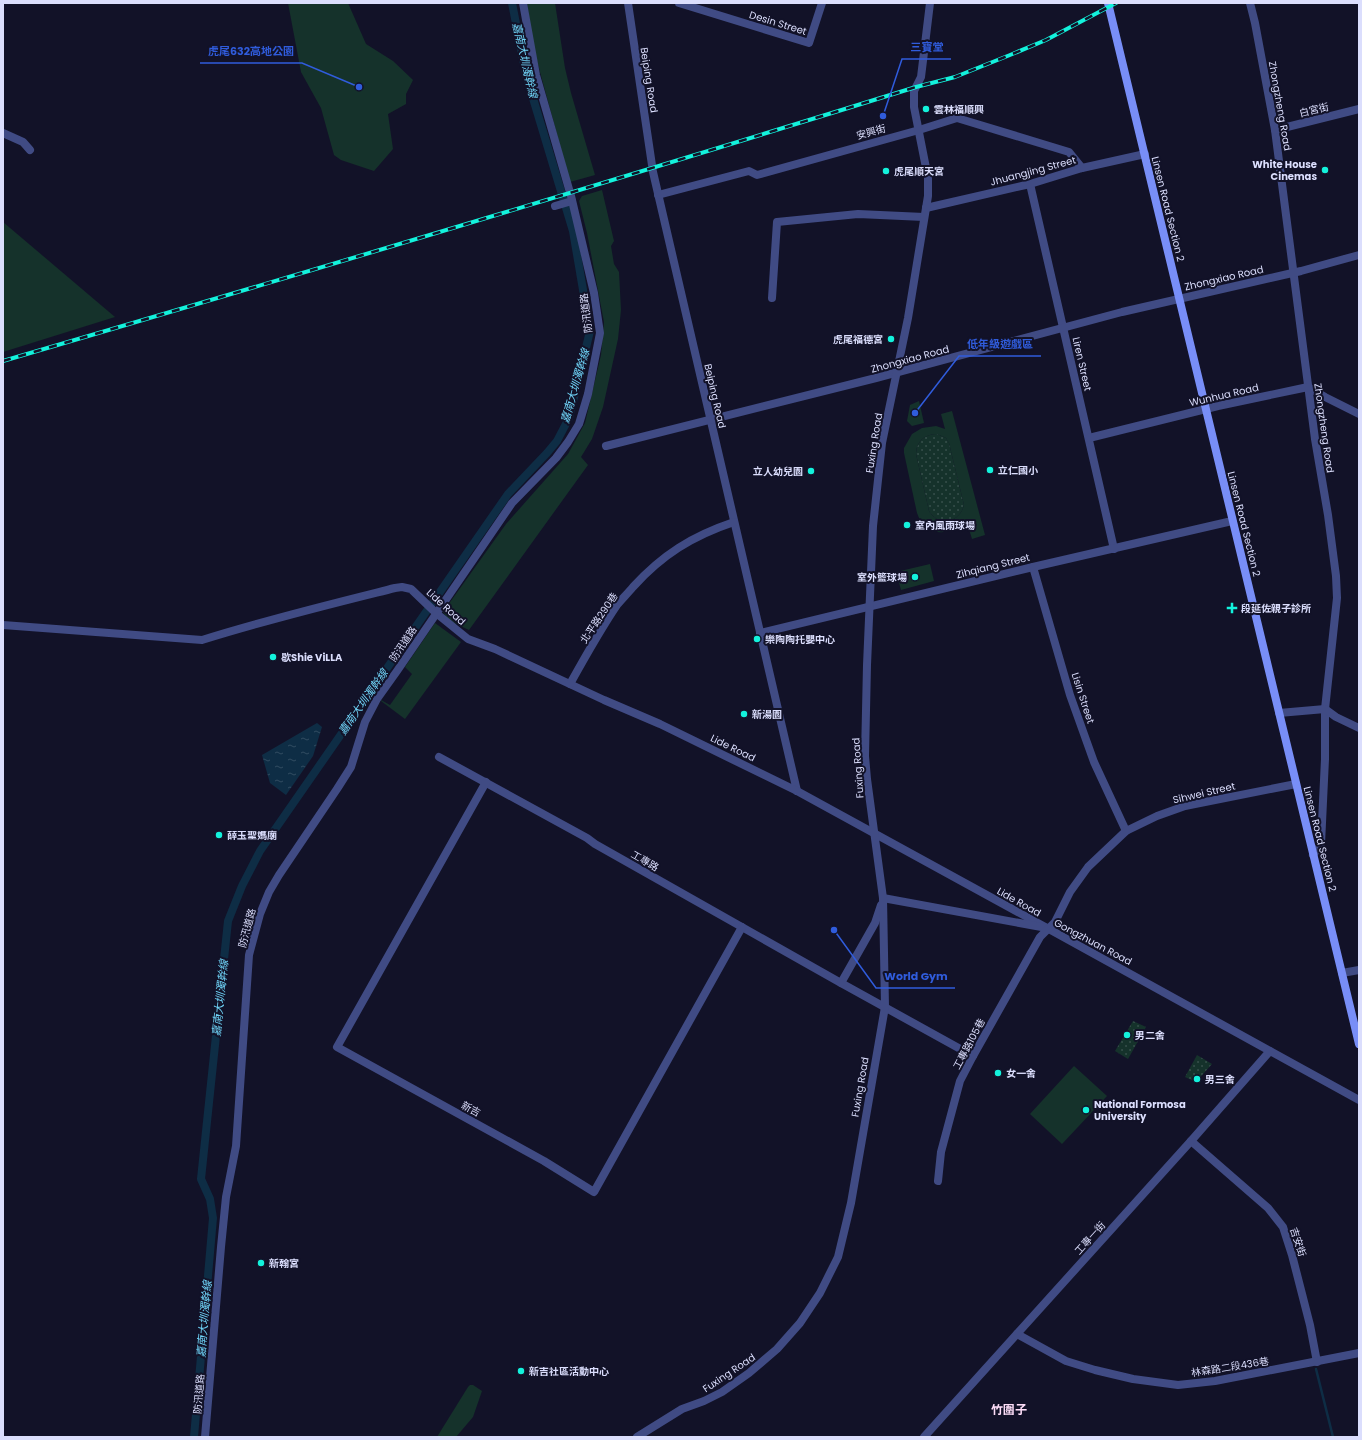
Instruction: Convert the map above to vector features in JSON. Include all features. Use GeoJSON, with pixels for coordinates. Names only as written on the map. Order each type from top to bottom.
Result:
{"type":"FeatureCollection","features":[{"type":"Feature","properties":{"kind":"main road","name":"Linsen Road Section 2"},"geometry":{"type":"LineString","coordinates":[[1108,6],[1359,1044]]}},
{"type":"Feature","properties":{"kind":"street","name":"防汛道路"},"geometry":{"type":"LineString","coordinates":[[205,1437],[225,1211],[236,1146],[249,955],[260,914],[279,875],[351,767],[365,722],[376,699],[512,503],[556,458],[568,442],[579,424],[588,394],[600,333],[594,293],[572,201],[536,75],[522,3]]}},
{"type":"Feature","properties":{"kind":"street","name":"Beiping Road"},"geometry":{"type":"LineString","coordinates":[[628,3],[651,159],[658,195],[797,790]]}},
{"type":"Feature","properties":{"kind":"street","name":"Desin Street"},"geometry":{"type":"LineString","coordinates":[[679,3],[809,43],[822,3]]}},
{"type":"Feature","properties":{"kind":"street","name":"Fuxing Road"},"geometry":{"type":"LineString","coordinates":[[637,1437],[682,1409],[704,1401],[722,1392],[749,1373],[777,1349],[800,1324],[820,1292],[838,1257],[851,1203],[885,1007],[883,898],[865,756],[869,606],[873,526],[882,443],[908,318],[928,196],[928,178],[914,107],[914,92],[921,77],[930,3]]}},
{"type":"Feature","properties":{"kind":"street","name":"Zhongzheng Road"},"geometry":{"type":"LineString","coordinates":[[1250,3],[1275,130],[1292,273],[1336,576],[1337,598],[1325,709],[1325,759],[1321,844],[1313,855]]}},
{"type":"Feature","properties":{"kind":"street","name":"白宮街"},"geometry":{"type":"LineString","coordinates":[[1275,130],[1359,109]]}},
{"type":"Feature","properties":{"kind":"street","name":"安興街"},"geometry":{"type":"LineString","coordinates":[[658,195],[749,170],[758,175],[957,118],[1069,152],[1082,168]]}},
{"type":"Feature","properties":{"kind":"street"},"geometry":{"type":"LineString","coordinates":[[3,133],[23,142],[30,150]]}},
{"type":"Feature","properties":{"kind":"street","name":"Jhuangjing Street"},"geometry":{"type":"LineString","coordinates":[[926,208],[1030,184],[1082,168],[1145,154]]}},
{"type":"Feature","properties":{"kind":"street","name":"Liren Street"},"geometry":{"type":"LineString","coordinates":[[1030,184],[1114,548]]}},
{"type":"Feature","properties":{"kind":"street"},"geometry":{"type":"LineString","coordinates":[[555,206],[572,201]]}},
{"type":"Feature","properties":{"kind":"street"},"geometry":{"type":"LineString","coordinates":[[772,298],[777,222],[858,214],[924,218]]}},
{"type":"Feature","properties":{"kind":"street","name":"Zhongxiao Road"},"geometry":{"type":"LineString","coordinates":[[606,446],[897,372],[1122,312],[1359,256]]}},
{"type":"Feature","properties":{"kind":"street"},"geometry":{"type":"LineString","coordinates":[[1308,387],[1359,414]]}},
{"type":"Feature","properties":{"kind":"street","name":"Wunhua Road"},"geometry":{"type":"LineString","coordinates":[[1089,438],[1206,409],[1308,387]]}},
{"type":"Feature","properties":{"kind":"street","name":"Zihqiang Street"},"geometry":{"type":"LineString","coordinates":[[760,633],[1232,521]]}},
{"type":"Feature","properties":{"kind":"street","name":"北平路290巷"},"geometry":{"type":"LineString","coordinates":[[570,684],[586,654],[618,604],[645,574],[674,550],[692,539],[710,530],[734,522]]}},
{"type":"Feature","properties":{"kind":"street","name":"Lisin Street"},"geometry":{"type":"LineString","coordinates":[[1033,567],[1073,703],[1094,762],[1126,831]]}},
{"type":"Feature","properties":{"kind":"street","name":"Lide Road"},"geometry":{"type":"LineString","coordinates":[[3,625],[202,640],[283,617],[402,587],[412,590],[435,612],[468,639],[495,649],[660,724],[797,790],[1047,928]]}},
{"type":"Feature","properties":{"kind":"street"},"geometry":{"type":"LineString","coordinates":[[1279,714],[1325,709],[1336,717],[1359,728]]}},
{"type":"Feature","properties":{"kind":"street","name":"工專路"},"geometry":{"type":"LineString","coordinates":[[439,757],[587,838],[595,844],[840,983],[973,1056]]}},
{"type":"Feature","properties":{"kind":"street","name":"新吉"},"geometry":{"type":"LineString","coordinates":[[486,782],[337,1047],[537,1157],[594,1192],[742,927]]}},
{"type":"Feature","properties":{"kind":"street","name":"Sihwei Street"},"geometry":{"type":"LineString","coordinates":[[1047,928],[1055,922],[1070,892],[1088,868],[1126,831],[1157,816],[1185,806],[1296,784]]}},
{"type":"Feature","properties":{"kind":"street"},"geometry":{"type":"LineString","coordinates":[[840,983],[875,923],[883,898]]}},
{"type":"Feature","properties":{"kind":"street","name":"Gongzhuan Road"},"geometry":{"type":"LineString","coordinates":[[883,898],[1047,928],[1359,1100]]}},
{"type":"Feature","properties":{"kind":"street","name":"工專路105巷"},"geometry":{"type":"LineString","coordinates":[[938,1181],[941,1152],[960,1081],[1040,937],[1047,928]]}},
{"type":"Feature","properties":{"kind":"street"},"geometry":{"type":"LineString","coordinates":[[1342,973],[1359,970]]}},
{"type":"Feature","properties":{"kind":"street","name":"工專一街"},"geometry":{"type":"LineString","coordinates":[[924,1437],[1191,1141],[1270,1051]]}},
{"type":"Feature","properties":{"kind":"street","name":"吉安街"},"geometry":{"type":"LineString","coordinates":[[1191,1141],[1268,1208],[1283,1227],[1310,1324],[1317,1362]]}},
{"type":"Feature","properties":{"kind":"street","name":"林森路二段436巷"},"geometry":{"type":"LineString","coordinates":[[1017,1334],[1066,1361],[1133,1379],[1178,1385],[1215,1381],[1359,1353]]}},
{"type":"Feature","properties":{"kind":"green space"},"geometry":{"type":"Polygon","coordinates":[[[288,3],[348,3],[366,44],[393,61],[413,80],[406,94],[406,104],[388,114],[393,149],[374,171],[341,160],[334,155],[321,108],[301,72],[288,3]]]}},
{"type":"Feature","properties":{"kind":"green space"},"geometry":{"type":"Polygon","coordinates":[[[527,3],[555,3],[565,68],[595,175],[570,182],[533,44],[527,3]]]}},
{"type":"Feature","properties":{"kind":"green space"},"geometry":{"type":"Polygon","coordinates":[[[602,190],[614,241],[611,246],[614,264],[619,272],[621,310],[618,339],[603,407],[592,439],[581,457],[588,465],[469,630],[451,621],[443,612],[506,524],[568,454],[585,423],[601,355],[604,322],[587,233],[579,201],[582,196],[602,190]]]}},
{"type":"Feature","properties":{"kind":"green space"},"geometry":{"type":"Polygon","coordinates":[[[3,222],[115,317],[3,352],[3,222]]]}},
{"type":"Feature","properties":{"kind":"green space"},"geometry":{"type":"Polygon","coordinates":[[[919,401],[924,423],[912,426],[907,421],[910,405],[919,401]]]}},
{"type":"Feature","properties":{"kind":"green space"},"geometry":{"type":"Polygon","coordinates":[[[952,411],[985,535],[972,539],[966,519],[954,529],[946,532],[939,532],[932,531],[926,527],[917,513],[904,448],[912,434],[922,428],[936,426],[945,429],[941,414],[952,411]],[[937,434],[928,435],[919,442],[916,454],[929,511],[938,520],[949,521],[958,516],[964,505],[949,443],[946,438],[937,434]]]}},
{"type":"Feature","properties":{"kind":"green space"},"geometry":{"type":"Polygon","coordinates":[[[937,434],[946,438],[949,443],[964,505],[958,516],[949,521],[938,520],[929,511],[916,454],[919,442],[928,435],[937,434]]]}},
{"type":"Feature","properties":{"kind":"green space","name":"室外籃球場"},"geometry":{"type":"Polygon","coordinates":[[[930,564],[934,581],[901,590],[896,572],[930,564]]]}},
{"type":"Feature","properties":{"kind":"green space"},"geometry":{"type":"Polygon","coordinates":[[[435,623],[461,642],[405,719],[381,700],[390,705],[412,674],[405,667],[435,623]]]}},
{"type":"Feature","properties":{"kind":"green space"},"geometry":{"type":"Polygon","coordinates":[[[1133,1021],[1146,1027],[1128,1059],[1115,1051],[1133,1021]]]}},
{"type":"Feature","properties":{"kind":"green space"},"geometry":{"type":"Polygon","coordinates":[[[1197,1055],[1212,1064],[1196,1082],[1185,1077],[1197,1055]]]}},
{"type":"Feature","properties":{"kind":"green space"},"geometry":{"type":"Polygon","coordinates":[[[1074,1066],[1107,1096],[1062,1144],[1030,1114],[1074,1066]]]}},
{"type":"Feature","properties":{"kind":"green space"},"geometry":{"type":"Polygon","coordinates":[[[473,1385],[482,1391],[473,1417],[456,1437],[437,1437],[468,1387],[473,1385]]]}},
{"type":"Feature","properties":{"kind":"water"},"geometry":{"type":"Polygon","coordinates":[[[317,723],[322,727],[313,756],[286,795],[270,783],[262,755],[317,723]]]}},
{"type":"Feature","properties":{"kind":"waterway","name":"嘉南大圳濁幹線"},"geometry":{"type":"LineString","coordinates":[[194,1437],[213,1218],[210,1199],[201,1179],[228,921],[242,886],[260,851],[508,494],[557,441],[569,418],[590,331],[573,231],[526,75],[512,3]]}},
{"type":"Feature","properties":{"kind":"waterway"},"geometry":{"type":"LineString","coordinates":[[1316,1369],[1333,1437]]}},
{"type":"Feature","properties":{"kind":"railway"},"geometry":{"type":"LineString","coordinates":[[3,361],[460,226],[916,87],[955,77],[1046,40],[1116,3]]}},
{"type":"Feature","properties":{"kind":"place","name":"虎尾632高地公園"},"geometry":{"type":"Point","coordinates":[359,87]}},
{"type":"Feature","properties":{"kind":"place","name":"雲林福順興"},"geometry":{"type":"Point","coordinates":[926,109]}},
{"type":"Feature","properties":{"kind":"place","name":"三寶堂"},"geometry":{"type":"Point","coordinates":[883,116]}},
{"type":"Feature","properties":{"kind":"place","name":"White House Cinemas"},"geometry":{"type":"Point","coordinates":[1325,170]}},
{"type":"Feature","properties":{"kind":"place","name":"虎尾順天宮"},"geometry":{"type":"Point","coordinates":[886,171]}},
{"type":"Feature","properties":{"kind":"place","name":"虎尾福德宮"},"geometry":{"type":"Point","coordinates":[891,339]}},
{"type":"Feature","properties":{"kind":"place","name":"低年級遊戲區"},"geometry":{"type":"Point","coordinates":[915,413]}},
{"type":"Feature","properties":{"kind":"place","name":"立仁國小"},"geometry":{"type":"Point","coordinates":[990,470]}},
{"type":"Feature","properties":{"kind":"place","name":"立人幼兒園"},"geometry":{"type":"Point","coordinates":[811,471]}},
{"type":"Feature","properties":{"kind":"place","name":"室內風雨球場"},"geometry":{"type":"Point","coordinates":[907,525]}},
{"type":"Feature","properties":{"kind":"place","name":"室外籃球場"},"geometry":{"type":"Point","coordinates":[915,577]}},
{"type":"Feature","properties":{"kind":"place","name":"段延佐親子診所"},"geometry":{"type":"Point","coordinates":[1232,608]}},
{"type":"Feature","properties":{"kind":"place","name":"樂陶陶托嬰中心"},"geometry":{"type":"Point","coordinates":[757,639]}},
{"type":"Feature","properties":{"kind":"place","name":"歇Shie ViLLA"},"geometry":{"type":"Point","coordinates":[273,657]}},
{"type":"Feature","properties":{"kind":"place","name":"新湯園"},"geometry":{"type":"Point","coordinates":[744,714]}},
{"type":"Feature","properties":{"kind":"place","name":"薛玉聖媽廟"},"geometry":{"type":"Point","coordinates":[219,835]}},
{"type":"Feature","properties":{"kind":"place","name":"World Gym"},"geometry":{"type":"Point","coordinates":[834,930]}},
{"type":"Feature","properties":{"kind":"place","name":"男二舍"},"geometry":{"type":"Point","coordinates":[1127,1035]}},
{"type":"Feature","properties":{"kind":"place","name":"女一舍"},"geometry":{"type":"Point","coordinates":[998,1073]}},
{"type":"Feature","properties":{"kind":"place","name":"男三舍"},"geometry":{"type":"Point","coordinates":[1197,1079]}},
{"type":"Feature","properties":{"kind":"place","name":"National Formosa University"},"geometry":{"type":"Point","coordinates":[1086,1110]}},
{"type":"Feature","properties":{"kind":"place","name":"新翰宮"},"geometry":{"type":"Point","coordinates":[261,1263]}},
{"type":"Feature","properties":{"kind":"place","name":"新吉社區活動中心"},"geometry":{"type":"Point","coordinates":[521,1371]}},
{"type":"Feature","properties":{"kind":"district","name":"竹圍子"},"geometry":{"type":"Point","coordinates":[1009,1409]}}]}
